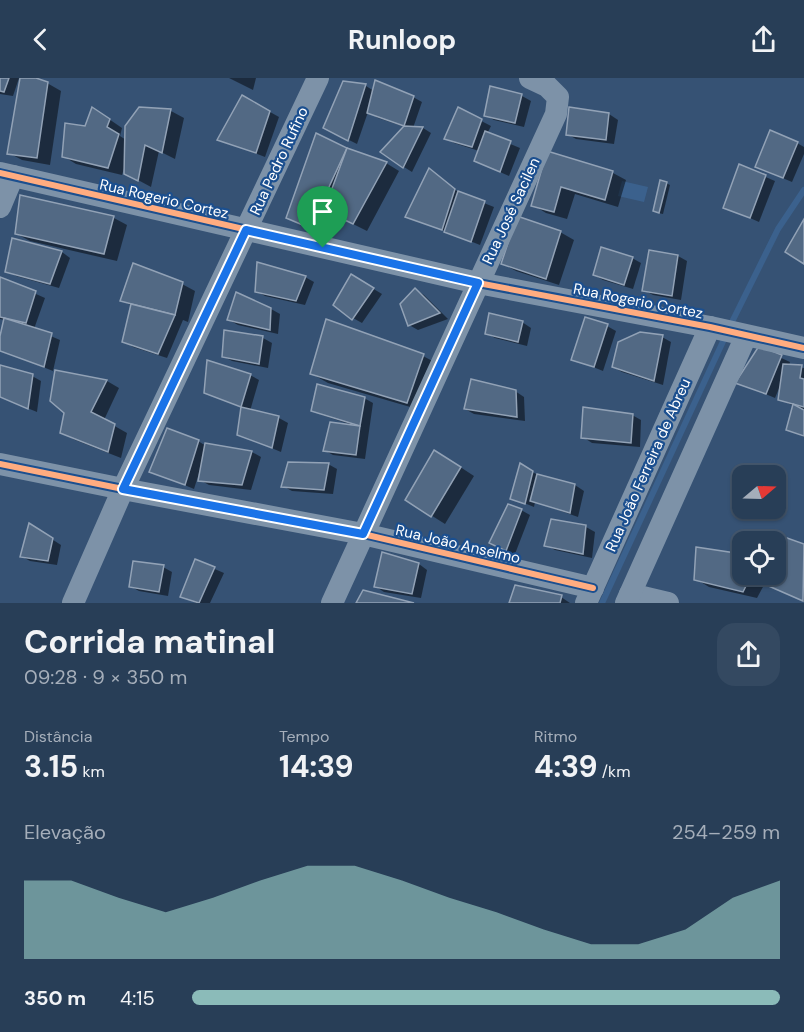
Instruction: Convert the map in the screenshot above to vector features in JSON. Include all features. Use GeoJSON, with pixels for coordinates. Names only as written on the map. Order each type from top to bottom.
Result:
{"type":"FeatureCollection","features":[{"type":"Feature","properties":{"kind":"street","name":"Rua Pedro Rufino"},"geometry":{"type":"LineString","coordinates":[[73,603],[123,489],[318,78]]}},
{"type":"Feature","properties":{"kind":"street","name":"Rua José Sacilen"},"geometry":{"type":"LineString","coordinates":[[332,603],[556,114],[558,97],[548,86],[530,78]]}},
{"type":"Feature","properties":{"kind":"street","name":"Rua Rogerio Cortez"},"geometry":{"type":"LineString","coordinates":[[7,175],[478,283],[710,327],[804,348]]}},
{"type":"Feature","properties":{"kind":"street"},"geometry":{"type":"LineString","coordinates":[[0,207],[7,175]]}},
{"type":"Feature","properties":{"kind":"street","name":"Rua João Ferreira de Abreu"},"geometry":{"type":"LineString","coordinates":[[589,596],[710,327]]}},
{"type":"Feature","properties":{"kind":"street"},"geometry":{"type":"LineString","coordinates":[[668,603],[628,599],[746,336]]}},
{"type":"Feature","properties":{"kind":"street","name":"Rua João Anselmo"},"geometry":{"type":"LineString","coordinates":[[0,464],[363,534],[589,596]]}},
{"type":"Feature","properties":{"kind":"water"},"geometry":{"type":"Polygon","coordinates":[[[622,181],[648,187],[644,202],[618,196],[622,181]]]}},
{"type":"Feature","properties":{"kind":"building"},"geometry":{"type":"Polygon","coordinates":[[[0,78],[9,78],[4,92],[0,91],[0,78]]]}},
{"type":"Feature","properties":{"kind":"building"},"geometry":{"type":"Polygon","coordinates":[[[20,78],[36,78],[48,82],[37,158],[7,154],[20,78]]]}},
{"type":"Feature","properties":{"kind":"building"},"geometry":{"type":"Polygon","coordinates":[[[375,80],[414,96],[404,126],[367,113],[375,80]]]}},
{"type":"Feature","properties":{"kind":"building"},"geometry":{"type":"Polygon","coordinates":[[[343,81],[366,84],[348,141],[323,128],[343,81]]]}},
{"type":"Feature","properties":{"kind":"building"},"geometry":{"type":"Polygon","coordinates":[[[490,86],[522,94],[515,123],[484,116],[490,86]]]}},
{"type":"Feature","properties":{"kind":"building"},"geometry":{"type":"Polygon","coordinates":[[[242,95],[270,111],[256,153],[217,140],[242,95]]]}},
{"type":"Feature","properties":{"kind":"building"},"geometry":{"type":"Polygon","coordinates":[[[92,107],[110,119],[107,127],[119,134],[108,168],[62,157],[65,123],[85,126],[92,107]]]}},
{"type":"Feature","properties":{"kind":"building"},"geometry":{"type":"Polygon","coordinates":[[[139,107],[171,109],[162,153],[145,145],[138,181],[124,174],[125,126],[139,107]]]}},
{"type":"Feature","properties":{"kind":"building"},"geometry":{"type":"Polygon","coordinates":[[[458,107],[482,119],[472,147],[444,139],[458,107]]]}},
{"type":"Feature","properties":{"kind":"building"},"geometry":{"type":"Polygon","coordinates":[[[569,107],[609,113],[606,140],[566,135],[569,107]]]}},
{"type":"Feature","properties":{"kind":"building"},"geometry":{"type":"Polygon","coordinates":[[[404,126],[423,127],[403,168],[380,152],[404,126]]]}},
{"type":"Feature","properties":{"kind":"building"},"geometry":{"type":"Polygon","coordinates":[[[770,130],[798,142],[783,178],[755,167],[770,130]]]}},
{"type":"Feature","properties":{"kind":"building"},"geometry":{"type":"Polygon","coordinates":[[[485,131],[511,141],[500,172],[474,161],[485,131]]]}},
{"type":"Feature","properties":{"kind":"building"},"geometry":{"type":"Polygon","coordinates":[[[316,133],[347,148],[310,228],[286,218],[316,133]]]}},
{"type":"Feature","properties":{"kind":"building"},"geometry":{"type":"Polygon","coordinates":[[[347,148],[387,162],[353,224],[324,210],[347,148]]]}},
{"type":"Feature","properties":{"kind":"building"},"geometry":{"type":"Polygon","coordinates":[[[547,151],[613,171],[605,200],[561,187],[554,212],[531,206],[547,151]]]}},
{"type":"Feature","properties":{"kind":"building"},"geometry":{"type":"Polygon","coordinates":[[[739,164],[766,175],[750,218],[723,208],[739,164]]]}},
{"type":"Feature","properties":{"kind":"building"},"geometry":{"type":"Polygon","coordinates":[[[429,168],[455,189],[442,230],[405,217],[429,168]]]}},
{"type":"Feature","properties":{"kind":"building"},"geometry":{"type":"Polygon","coordinates":[[[660,180],[667,182],[659,213],[653,211],[660,180]]]}},
{"type":"Feature","properties":{"kind":"building"},"geometry":{"type":"Polygon","coordinates":[[[458,191],[485,201],[471,242],[444,232],[458,191]]]}},
{"type":"Feature","properties":{"kind":"building"},"geometry":{"type":"Polygon","coordinates":[[[20,195],[114,216],[104,254],[15,234],[20,195]]]}},
{"type":"Feature","properties":{"kind":"building"},"geometry":{"type":"Polygon","coordinates":[[[517,216],[561,231],[546,279],[501,264],[517,216]]]}},
{"type":"Feature","properties":{"kind":"building"},"geometry":{"type":"Polygon","coordinates":[[[804,219],[804,264],[785,252],[804,219]]]}},
{"type":"Feature","properties":{"kind":"building"},"geometry":{"type":"Polygon","coordinates":[[[12,238],[62,251],[50,284],[5,272],[12,238]]]}},
{"type":"Feature","properties":{"kind":"building"},"geometry":{"type":"Polygon","coordinates":[[[601,247],[633,257],[624,285],[593,275],[601,247]]]}},
{"type":"Feature","properties":{"kind":"building"},"geometry":{"type":"Polygon","coordinates":[[[649,250],[678,255],[672,296],[642,291],[649,250]]]}},
{"type":"Feature","properties":{"kind":"building"},"geometry":{"type":"Polygon","coordinates":[[[257,262],[306,276],[296,301],[255,292],[257,262]]]}},
{"type":"Feature","properties":{"kind":"building"},"geometry":{"type":"Polygon","coordinates":[[[133,263],[183,282],[175,315],[120,301],[133,263]]]}},
{"type":"Feature","properties":{"kind":"building"},"geometry":{"type":"Polygon","coordinates":[[[351,274],[374,288],[352,320],[333,305],[351,274]]]}},
{"type":"Feature","properties":{"kind":"building"},"geometry":{"type":"Polygon","coordinates":[[[0,277],[36,291],[26,323],[0,317],[0,277]]]}},
{"type":"Feature","properties":{"kind":"building"},"geometry":{"type":"Polygon","coordinates":[[[415,288],[440,313],[408,326],[400,304],[415,288]]]}},
{"type":"Feature","properties":{"kind":"building"},"geometry":{"type":"Polygon","coordinates":[[[236,292],[271,308],[270,330],[227,320],[236,292]]]}},
{"type":"Feature","properties":{"kind":"building"},"geometry":{"type":"Polygon","coordinates":[[[131,304],[175,315],[158,354],[122,342],[131,304]]]}},
{"type":"Feature","properties":{"kind":"building"},"geometry":{"type":"Polygon","coordinates":[[[489,313],[523,321],[518,342],[485,334],[489,313]]]}},
{"type":"Feature","properties":{"kind":"building"},"geometry":{"type":"Polygon","coordinates":[[[585,317],[608,324],[594,367],[571,360],[585,317]]]}},
{"type":"Feature","properties":{"kind":"building"},"geometry":{"type":"Polygon","coordinates":[[[4,318],[52,333],[44,367],[0,351],[0,336],[4,318]]]}},
{"type":"Feature","properties":{"kind":"building"},"geometry":{"type":"Polygon","coordinates":[[[326,319],[424,354],[407,403],[310,374],[326,319]]]}},
{"type":"Feature","properties":{"kind":"building"},"geometry":{"type":"Polygon","coordinates":[[[224,330],[263,336],[259,364],[222,357],[224,330]]]}},
{"type":"Feature","properties":{"kind":"building"},"geometry":{"type":"Polygon","coordinates":[[[640,332],[663,335],[654,381],[612,367],[618,342],[640,332]]]}},
{"type":"Feature","properties":{"kind":"building"},"geometry":{"type":"Polygon","coordinates":[[[759,346],[782,355],[766,394],[735,383],[759,346]]]}},
{"type":"Feature","properties":{"kind":"building"},"geometry":{"type":"Polygon","coordinates":[[[207,360],[251,374],[241,407],[204,393],[207,360]]]}},
{"type":"Feature","properties":{"kind":"building"},"geometry":{"type":"Polygon","coordinates":[[[783,364],[802,365],[800,378],[804,379],[804,407],[778,400],[783,364]]]}},
{"type":"Feature","properties":{"kind":"building"},"geometry":{"type":"Polygon","coordinates":[[[0,365],[33,374],[28,409],[0,397],[0,365]]]}},
{"type":"Feature","properties":{"kind":"building"},"geometry":{"type":"Polygon","coordinates":[[[55,370],[107,380],[91,412],[115,424],[108,452],[60,433],[64,413],[50,401],[55,370]]]}},
{"type":"Feature","properties":{"kind":"building"},"geometry":{"type":"Polygon","coordinates":[[[471,379],[516,390],[517,417],[464,409],[471,379]]]}},
{"type":"Feature","properties":{"kind":"building"},"geometry":{"type":"Polygon","coordinates":[[[317,384],[365,397],[360,426],[311,411],[317,384]]]}},
{"type":"Feature","properties":{"kind":"building"},"geometry":{"type":"Polygon","coordinates":[[[793,404],[804,410],[804,436],[786,430],[793,404]]]}},
{"type":"Feature","properties":{"kind":"building"},"geometry":{"type":"Polygon","coordinates":[[[241,407],[279,416],[272,448],[237,435],[241,407]]]}},
{"type":"Feature","properties":{"kind":"building"},"geometry":{"type":"Polygon","coordinates":[[[583,407],[633,414],[631,443],[581,438],[583,407]]]}},
{"type":"Feature","properties":{"kind":"building"},"geometry":{"type":"Polygon","coordinates":[[[330,422],[360,426],[356,455],[323,451],[330,422]]]}},
{"type":"Feature","properties":{"kind":"building"},"geometry":{"type":"Polygon","coordinates":[[[167,428],[199,440],[185,485],[149,472],[167,428]]]}},
{"type":"Feature","properties":{"kind":"building"},"geometry":{"type":"Polygon","coordinates":[[[205,443],[252,451],[242,485],[198,481],[205,443]]]}},
{"type":"Feature","properties":{"kind":"building"},"geometry":{"type":"Polygon","coordinates":[[[434,450],[461,467],[431,517],[405,500],[434,450]]]}},
{"type":"Feature","properties":{"kind":"building"},"geometry":{"type":"Polygon","coordinates":[[[288,462],[329,463],[324,490],[281,487],[288,462]]]}},
{"type":"Feature","properties":{"kind":"building"},"geometry":{"type":"Polygon","coordinates":[[[520,463],[533,471],[525,504],[510,499],[520,463]]]}},
{"type":"Feature","properties":{"kind":"building"},"geometry":{"type":"Polygon","coordinates":[[[537,474],[575,484],[570,513],[530,501],[537,474]]]}},
{"type":"Feature","properties":{"kind":"building"},"geometry":{"type":"Polygon","coordinates":[[[508,504],[522,509],[506,551],[489,543],[508,504]]]}},
{"type":"Feature","properties":{"kind":"building"},"geometry":{"type":"Polygon","coordinates":[[[551,519],[586,525],[583,554],[544,546],[551,519]]]}},
{"type":"Feature","properties":{"kind":"building"},"geometry":{"type":"Polygon","coordinates":[[[29,523],[53,538],[48,561],[20,557],[29,523]]]}},
{"type":"Feature","properties":{"kind":"building"},"geometry":{"type":"Polygon","coordinates":[[[786,538],[804,544],[803,601],[766,585],[786,585],[786,538]]]}},
{"type":"Feature","properties":{"kind":"building"},"geometry":{"type":"Polygon","coordinates":[[[696,547],[732,552],[732,585],[746,585],[743,592],[694,580],[696,547]]]}},
{"type":"Feature","properties":{"kind":"building"},"geometry":{"type":"Polygon","coordinates":[[[382,552],[419,563],[412,594],[374,587],[382,552]]]}},
{"type":"Feature","properties":{"kind":"building"},"geometry":{"type":"Polygon","coordinates":[[[195,559],[215,567],[199,603],[180,597],[195,559]]]}},
{"type":"Feature","properties":{"kind":"building"},"geometry":{"type":"Polygon","coordinates":[[[133,561],[164,565],[159,592],[129,587],[133,561]]]}},
{"type":"Feature","properties":{"kind":"building"},"geometry":{"type":"Polygon","coordinates":[[[515,585],[562,595],[560,603],[509,603],[515,585]]]}},
{"type":"Feature","properties":{"kind":"building"},"geometry":{"type":"Polygon","coordinates":[[[363,590],[414,603],[356,603],[363,590]]]}},
{"type":"Feature","properties":{"kind":"waterway"},"geometry":{"type":"LineString","coordinates":[[730,326],[778,229],[804,190]]}},
{"type":"Feature","properties":{"kind":"waterway"},"geometry":{"type":"LineString","coordinates":[[602,603],[726,335]]}},
{"type":"Feature","properties":{"kind":"cycle path"},"geometry":{"type":"LineString","coordinates":[[0,173],[478,283],[710,327],[804,348]]}},
{"type":"Feature","properties":{"kind":"cycle path"},"geometry":{"type":"LineString","coordinates":[[0,464],[363,534],[593,588]]}},
{"type":"Feature","properties":{"kind":"route"},"geometry":{"type":"LineString","coordinates":[[246,230],[323,248],[478,283],[363,534],[123,489],[246,230]]}}]}
